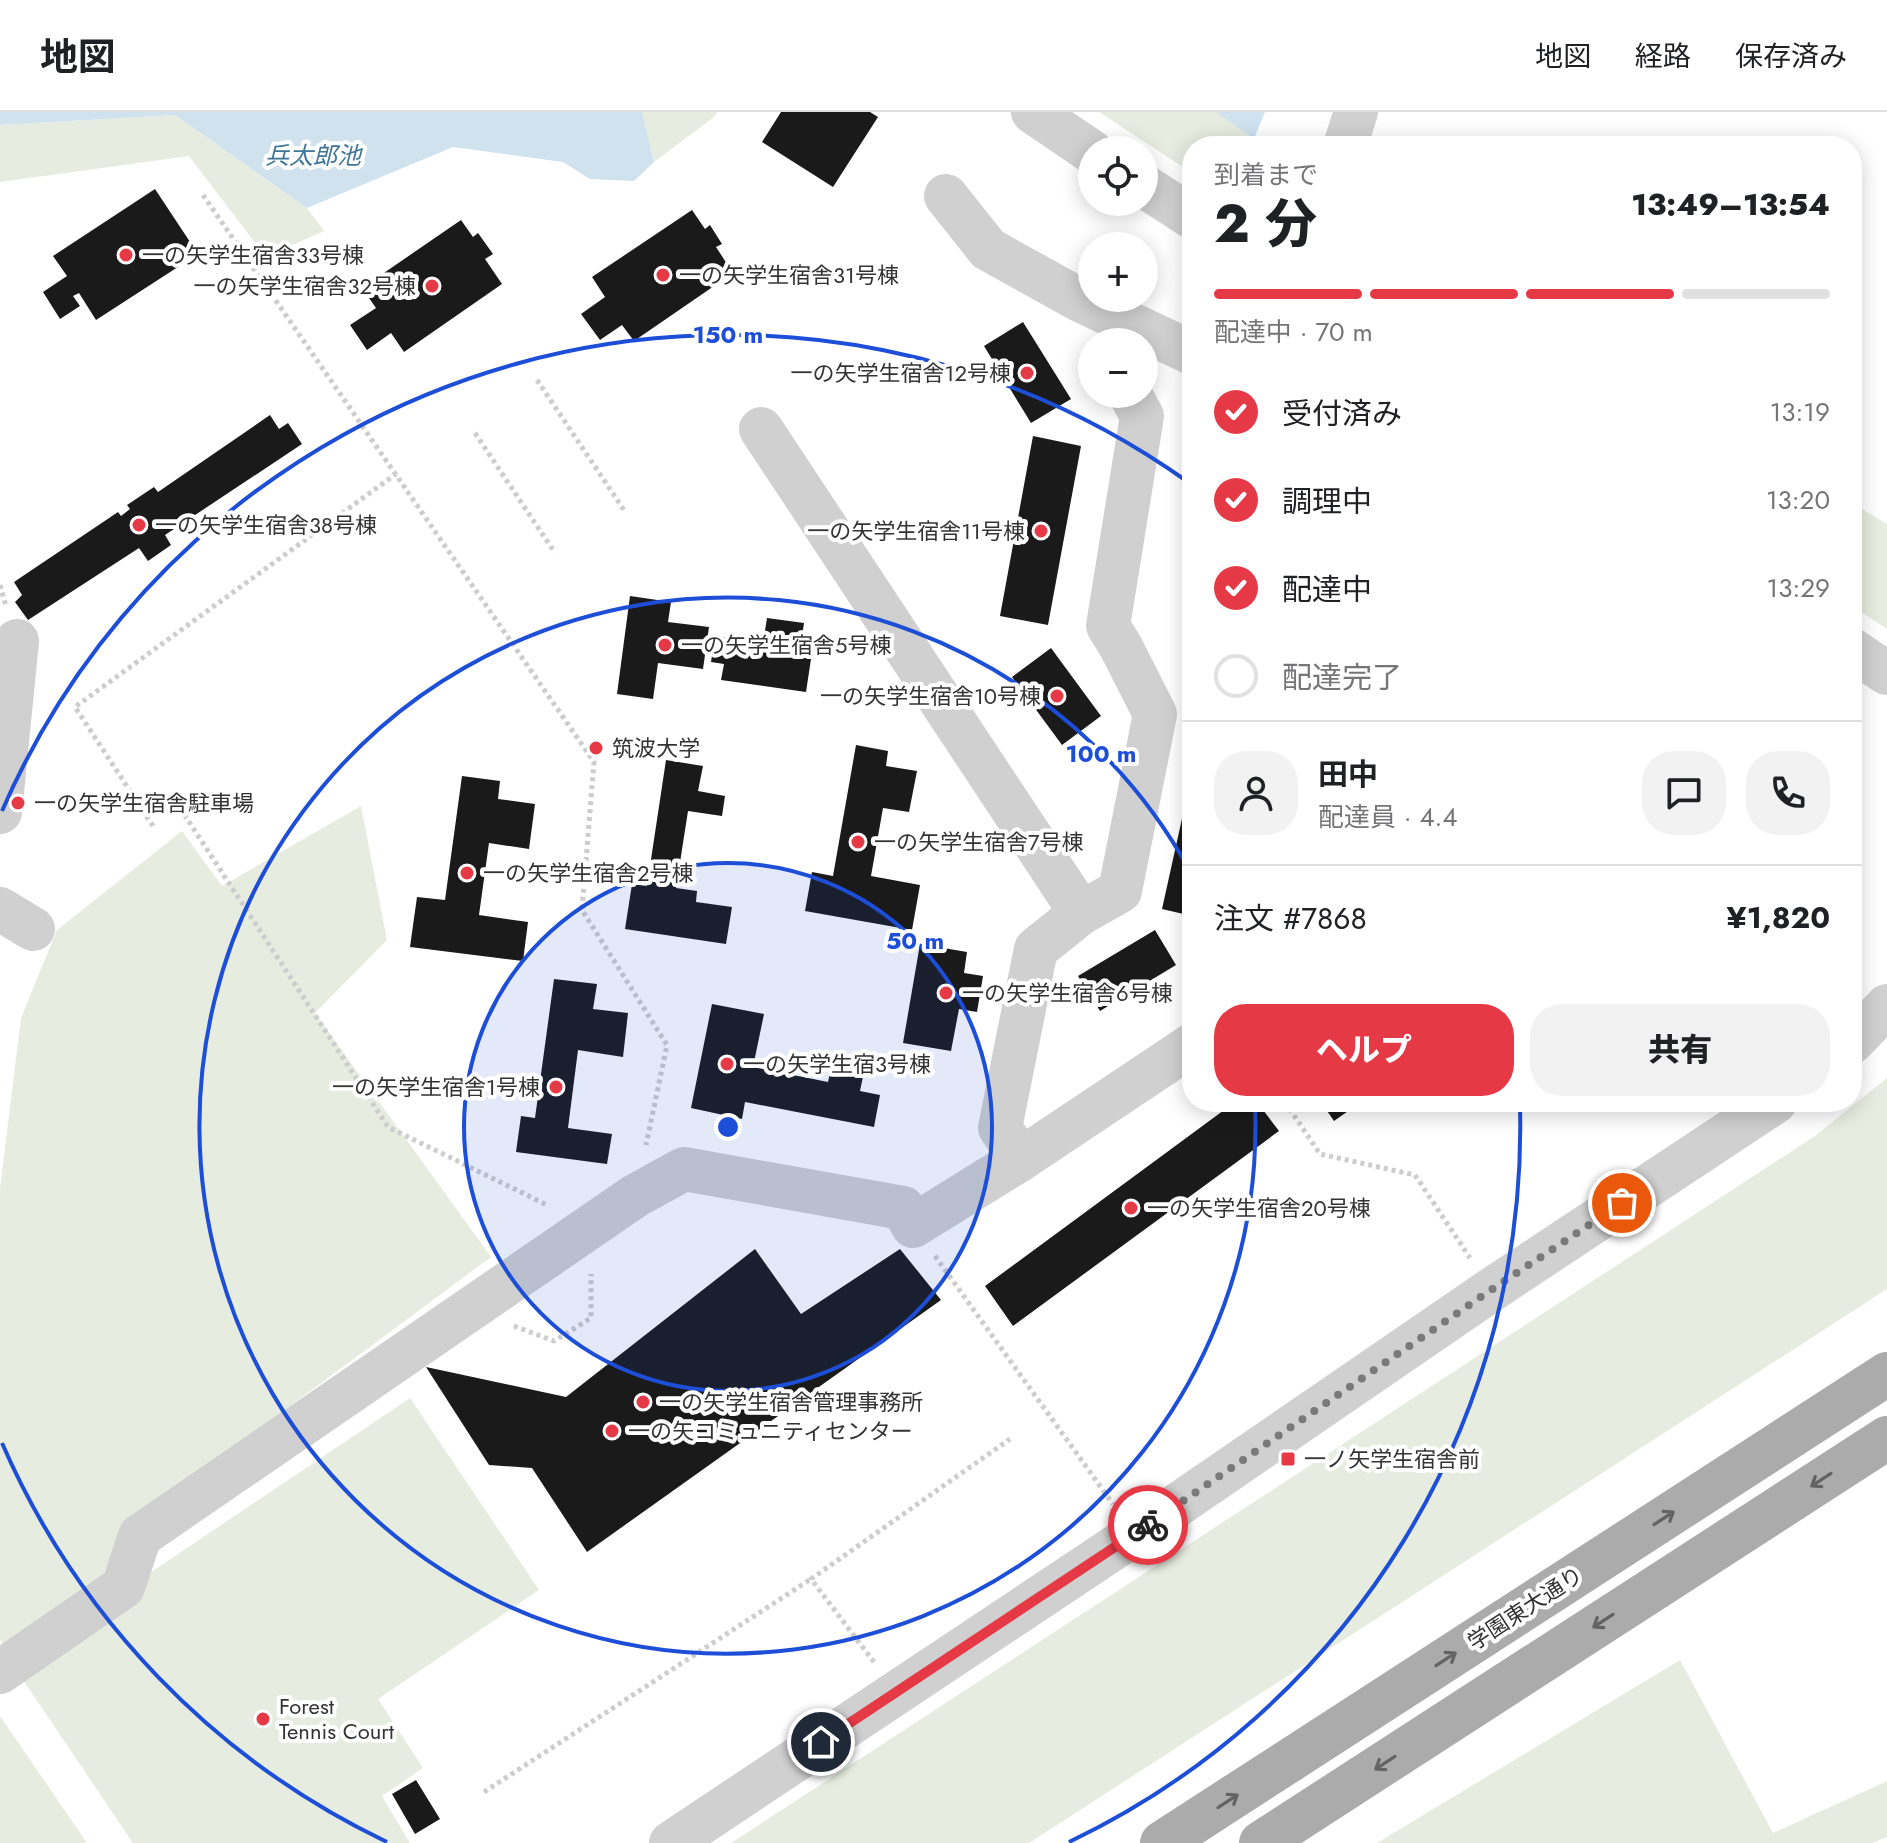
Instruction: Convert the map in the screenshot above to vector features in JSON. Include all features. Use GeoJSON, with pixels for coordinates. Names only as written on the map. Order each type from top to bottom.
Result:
{"type":"FeatureCollection","features":[{"type":"Feature","properties":{"kind":"main road","name":"学園東大通り"},"geometry":{"type":"LineString","coordinates":[[1162,1843],[1887,1374]]}},
{"type":"Feature","properties":{"kind":"main road"},"geometry":{"type":"LineString","coordinates":[[1261,1843],[1887,1438]]}},
{"type":"Feature","properties":{"kind":"street"},"geometry":{"type":"LineString","coordinates":[[1033,112],[1078,143]]}},
{"type":"Feature","properties":{"kind":"street"},"geometry":{"type":"LineString","coordinates":[[1348,136],[1356,112]]}},
{"type":"Feature","properties":{"kind":"street"},"geometry":{"type":"LineString","coordinates":[[1158,195],[1182,211]]}},
{"type":"Feature","properties":{"kind":"street"},"geometry":{"type":"LineString","coordinates":[[946,196],[988,249],[1078,299]]}},
{"type":"Feature","properties":{"kind":"street"},"geometry":{"type":"LineString","coordinates":[[1105,312],[1182,348]]}},
{"type":"Feature","properties":{"kind":"street"},"geometry":{"type":"LineString","coordinates":[[1021,1159],[1000,1128],[1036,949],[1081,913],[1120,891],[1155,714],[1108,626],[1142,416],[1138,408]]}},
{"type":"Feature","properties":{"kind":"street"},"geometry":{"type":"LineString","coordinates":[[761,429],[1081,913]]}},
{"type":"Feature","properties":{"kind":"street"},"geometry":{"type":"LineString","coordinates":[[0,812],[17,641]]}},
{"type":"Feature","properties":{"kind":"street"},"geometry":{"type":"LineString","coordinates":[[1862,657],[1887,673]]}},
{"type":"Feature","properties":{"kind":"street"},"geometry":{"type":"LineString","coordinates":[[1862,1032],[1887,1006]]}},
{"type":"Feature","properties":{"kind":"street"},"geometry":{"type":"LineString","coordinates":[[0,1672],[123,1587],[140,1536],[635,1196],[684,1169],[903,1208],[913,1226],[1021,1159],[1182,1052]]}},
{"type":"Feature","properties":{"kind":"street"},"geometry":{"type":"LineString","coordinates":[[671,1843],[1135,1534],[1752,1112]]}},
{"type":"Feature","properties":{"kind":"path"},"geometry":{"type":"LineString","coordinates":[[203,195],[594,762],[582,910],[667,1045],[635,1196]]}},
{"type":"Feature","properties":{"kind":"path"},"geometry":{"type":"LineString","coordinates":[[537,380],[624,510]]}},
{"type":"Feature","properties":{"kind":"path"},"geometry":{"type":"LineString","coordinates":[[475,433],[555,553]]}},
{"type":"Feature","properties":{"kind":"path"},"geometry":{"type":"LineString","coordinates":[[153,826],[75,707],[396,474]]}},
{"type":"Feature","properties":{"kind":"path"},"geometry":{"type":"LineString","coordinates":[[180,808],[388,1127],[590,1227],[591,1318],[554,1341],[472,1309]]}},
{"type":"Feature","properties":{"kind":"path"},"geometry":{"type":"LineString","coordinates":[[1292,1112],[1320,1154],[1415,1175],[1491,1290]]}},
{"type":"Feature","properties":{"kind":"path"},"geometry":{"type":"LineString","coordinates":[[913,1226],[1135,1534]]}},
{"type":"Feature","properties":{"kind":"path"},"geometry":{"type":"LineString","coordinates":[[484,1792],[811,1579],[1010,1439]]}},
{"type":"Feature","properties":{"kind":"path"},"geometry":{"type":"LineString","coordinates":[[811,1579],[896,1692]]}},
{"type":"Feature","properties":{"kind":"shaded area"},"geometry":{"type":"Polygon","coordinates":[[[642,112],[717,112],[654,162],[642,112]]]}},
{"type":"Feature","properties":{"kind":"shaded area"},"geometry":{"type":"Polygon","coordinates":[[[1099,112],[1216,112],[1251,136],[1182,136],[1182,166],[1158,151],[1158,136],[1136,136],[1099,112]]]}},
{"type":"Feature","properties":{"kind":"shaded area"},"geometry":{"type":"Polygon","coordinates":[[[175,115],[307,208],[324,231],[266,257],[189,156],[0,182],[0,125],[175,115]]]}},
{"type":"Feature","properties":{"kind":"shaded area"},"geometry":{"type":"Polygon","coordinates":[[[1862,509],[1887,524],[1887,629],[1862,613],[1862,509]]]}},
{"type":"Feature","properties":{"kind":"shaded area"},"geometry":{"type":"Polygon","coordinates":[[[361,806],[387,940],[315,1013],[491,1257],[120,1532],[102,1579],[5,1649],[0,1640],[0,1189],[21,1018],[57,930],[182,831],[222,886],[361,806]]]}},
{"type":"Feature","properties":{"kind":"shaded area"},"geometry":{"type":"Polygon","coordinates":[[[1887,1078],[1887,1289],[1029,1843],[731,1843],[1815,1136],[1845,1112],[1862,1112],[1862,1098],[1887,1078]]]}},
{"type":"Feature","properties":{"kind":"shaded area"},"geometry":{"type":"Polygon","coordinates":[[[410,1398],[539,1590],[378,1699],[423,1768],[382,1796],[410,1843],[133,1843],[13,1665],[410,1398]]]}},
{"type":"Feature","properties":{"kind":"shaded area"},"geometry":{"type":"Polygon","coordinates":[[[1680,1660],[1773,1833],[1887,1781],[1887,1837],[1872,1843],[1377,1843],[1680,1660]]]}},
{"type":"Feature","properties":{"kind":"shaded area"},"geometry":{"type":"Polygon","coordinates":[[[0,1716],[87,1843],[0,1843],[0,1716]]]}},
{"type":"Feature","properties":{"kind":"water","name":"兵太郎池"},"geometry":{"type":"Polygon","coordinates":[[[0,112],[642,112],[654,162],[634,181],[590,179],[563,162],[453,147],[307,208],[175,115],[0,125],[0,112]]]}},
{"type":"Feature","properties":{"kind":"water"},"geometry":{"type":"Polygon","coordinates":[[[1216,112],[1265,112],[1255,136],[1250,136],[1216,112]]]}},
{"type":"Feature","properties":{"kind":"building"},"geometry":{"type":"Polygon","coordinates":[[[781,112],[870,112],[878,117],[833,187],[762,142],[781,112]]]}},
{"type":"Feature","properties":{"kind":"building","name":"一の矢学生宿舎33号棟"},"geometry":{"type":"Polygon","coordinates":[[[155,189],[198,254],[96,320],[79,293],[73,296],[80,306],[60,319],[43,292],[67,276],[53,256],[155,189]]]}},
{"type":"Feature","properties":{"kind":"building","name":"一の矢学生宿舎31号棟"},"geometry":{"type":"Polygon","coordinates":[[[692,210],[705,229],[710,225],[722,244],[716,247],[733,273],[634,341],[622,325],[600,340],[581,314],[605,297],[592,277],[692,210]]]}},
{"type":"Feature","properties":{"kind":"building","name":"一の矢学生宿舎32号棟"},"geometry":{"type":"Polygon","coordinates":[[[461,220],[473,237],[478,233],[493,254],[485,259],[502,284],[404,352],[391,333],[367,350],[350,325],[376,308],[362,288],[461,220]]]}},
{"type":"Feature","properties":{"kind":"building","name":"一の矢学生宿舎12号棟"},"geometry":{"type":"Polygon","coordinates":[[[1023,322],[1071,399],[1031,423],[984,346],[1023,322]]]}},
{"type":"Feature","properties":{"kind":"building","name":"一の矢学生宿舎38号棟"},"geometry":{"type":"Polygon","coordinates":[[[270,415],[279,429],[288,423],[302,444],[165,535],[171,545],[148,561],[139,548],[28,620],[15,602],[22,595],[14,582],[118,512],[121,516],[130,509],[127,505],[154,487],[158,492],[270,415]]]}},
{"type":"Feature","properties":{"kind":"building","name":"一の矢学生宿舎11号棟"},"geometry":{"type":"Polygon","coordinates":[[[1033,436],[1081,446],[1048,625],[1000,616],[1033,436]]]}},
{"type":"Feature","properties":{"kind":"building","name":"一の矢学生宿舎5号棟"},"geometry":{"type":"Polygon","coordinates":[[[630,596],[671,602],[668,622],[709,627],[703,669],[658,663],[653,699],[617,694],[630,596]]]}},
{"type":"Feature","properties":{"kind":"building"},"geometry":{"type":"Polygon","coordinates":[[[767,618],[804,623],[799,657],[811,659],[806,692],[721,680],[724,664],[711,662],[715,636],[763,643],[767,618]]]}},
{"type":"Feature","properties":{"kind":"building","name":"一の矢学生宿舎10号棟"},"geometry":{"type":"Polygon","coordinates":[[[1051,648],[1101,716],[1062,745],[1012,677],[1051,648]]]}},
{"type":"Feature","properties":{"kind":"building","name":"一の矢学生宿舎7号棟"},"geometry":{"type":"Polygon","coordinates":[[[856,745],[888,751],[886,766],[917,771],[909,812],[883,808],[871,876],[920,885],[912,930],[805,911],[812,872],[833,876],[856,745]]]}},
{"type":"Feature","properties":{"kind":"building"},"geometry":{"type":"Polygon","coordinates":[[[666,760],[703,766],[698,791],[725,796],[722,816],[688,811],[676,888],[697,891],[696,902],[732,907],[726,944],[625,929],[632,884],[647,886],[666,760]]]}},
{"type":"Feature","properties":{"kind":"building","name":"一の矢学生宿舎2号棟"},"geometry":{"type":"Polygon","coordinates":[[[462,776],[500,781],[498,799],[535,804],[529,849],[489,843],[479,915],[528,922],[523,961],[410,947],[417,897],[445,900],[462,776]]]}},
{"type":"Feature","properties":{"kind":"building"},"geometry":{"type":"Polygon","coordinates":[[[1182,819],[1182,914],[1162,909],[1182,819]]]}},
{"type":"Feature","properties":{"kind":"building"},"geometry":{"type":"Polygon","coordinates":[[[1155,930],[1176,965],[1100,1011],[1078,976],[1155,930]]]}},
{"type":"Feature","properties":{"kind":"building","name":"一の矢学生宿舎6号棟"},"geometry":{"type":"Polygon","coordinates":[[[920,944],[967,952],[964,973],[983,976],[977,1012],[959,1009],[951,1051],[903,1043],[920,944]]]}},
{"type":"Feature","properties":{"kind":"building","name":"一の矢学生宿舎1号棟"},"geometry":{"type":"Polygon","coordinates":[[[554,979],[597,984],[593,1009],[628,1013],[623,1057],[578,1050],[568,1128],[612,1134],[607,1164],[516,1152],[521,1116],[535,1118],[554,979]]]}},
{"type":"Feature","properties":{"kind":"building","name":"一の矢学生宿3号棟"},"geometry":{"type":"Polygon","coordinates":[[[712,1004],[764,1014],[753,1067],[828,1082],[834,1056],[866,1062],[860,1091],[880,1095],[874,1127],[745,1102],[742,1119],[691,1108],[712,1004]]]}},
{"type":"Feature","properties":{"kind":"building","name":"一の矢学生宿舎20号棟"},"geometry":{"type":"Polygon","coordinates":[[[1221,1112],[1265,1112],[1279,1131],[1013,1326],[985,1286],[1221,1112]]]}},
{"type":"Feature","properties":{"kind":"building"},"geometry":{"type":"Polygon","coordinates":[[[1328,1112],[1347,1112],[1334,1121],[1328,1112]]]}},
{"type":"Feature","properties":{"kind":"building","name":"一の矢コミュニティセンター"},"geometry":{"type":"Polygon","coordinates":[[[755,1249],[801,1314],[900,1249],[941,1300],[587,1552],[532,1468],[489,1465],[426,1367],[566,1397],[755,1249]]]}},
{"type":"Feature","properties":{"kind":"building"},"geometry":{"type":"Polygon","coordinates":[[[416,1780],[440,1819],[415,1834],[392,1794],[416,1780]]]}},
{"type":"Feature","properties":{"kind":"way so far"},"geometry":{"type":"LineString","coordinates":[[1148,1525],[1622,1203]]}},
{"type":"Feature","properties":{"kind":"place","name":"一の矢学生宿舎33号棟"},"geometry":{"type":"Point","coordinates":[126,255]}},
{"type":"Feature","properties":{"kind":"place","name":"一の矢学生宿舎31号棟"},"geometry":{"type":"Point","coordinates":[663,275]}},
{"type":"Feature","properties":{"kind":"place","name":"一の矢学生宿舎32号棟"},"geometry":{"type":"Point","coordinates":[432,286]}},
{"type":"Feature","properties":{"kind":"place","name":"一の矢学生宿舎12号棟"},"geometry":{"type":"Point","coordinates":[1027,373]}},
{"type":"Feature","properties":{"kind":"place","name":"一の矢学生宿舎38号棟"},"geometry":{"type":"Point","coordinates":[139,525]}},
{"type":"Feature","properties":{"kind":"place","name":"一の矢学生宿舎11号棟"},"geometry":{"type":"Point","coordinates":[1041,531]}},
{"type":"Feature","properties":{"kind":"place","name":"一の矢学生宿舎5号棟"},"geometry":{"type":"Point","coordinates":[665,645]}},
{"type":"Feature","properties":{"kind":"place","name":"一の矢学生宿舎10号棟"},"geometry":{"type":"Point","coordinates":[1057,696]}},
{"type":"Feature","properties":{"kind":"place","name":"筑波大学"},"geometry":{"type":"Point","coordinates":[596,748]}},
{"type":"Feature","properties":{"kind":"place","name":"一の矢学生宿舎駐車場"},"geometry":{"type":"Point","coordinates":[18,803]}},
{"type":"Feature","properties":{"kind":"place","name":"一の矢学生宿舎7号棟"},"geometry":{"type":"Point","coordinates":[858,842]}},
{"type":"Feature","properties":{"kind":"place","name":"一の矢学生宿舎2号棟"},"geometry":{"type":"Point","coordinates":[467,873]}},
{"type":"Feature","properties":{"kind":"place","name":"一の矢学生宿舎6号棟"},"geometry":{"type":"Point","coordinates":[946,993]}},
{"type":"Feature","properties":{"kind":"place","name":"一の矢学生宿3号棟"},"geometry":{"type":"Point","coordinates":[727,1064]}},
{"type":"Feature","properties":{"kind":"place","name":"一の矢学生宿舎1号棟"},"geometry":{"type":"Point","coordinates":[556,1087]}},
{"type":"Feature","properties":{"kind":"place","name":"一の矢学生宿舎20号棟"},"geometry":{"type":"Point","coordinates":[1131,1208]}},
{"type":"Feature","properties":{"kind":"place","name":"一の矢学生宿舎管理事務所"},"geometry":{"type":"Point","coordinates":[643,1402]}},
{"type":"Feature","properties":{"kind":"place","name":"一の矢コミュニティセンター"},"geometry":{"type":"Point","coordinates":[612,1431]}},
{"type":"Feature","properties":{"kind":"place","name":"一ノ矢学生宿舎前"},"geometry":{"type":"Point","coordinates":[1288,1459]}},
{"type":"Feature","properties":{"kind":"place","name":"Forest Tennis Court"},"geometry":{"type":"Point","coordinates":[263,1719]}},
{"type":"Feature","properties":{"kind":"route"},"geometry":{"type":"LineString","coordinates":[[821,1742],[1148,1525]]}}]}
